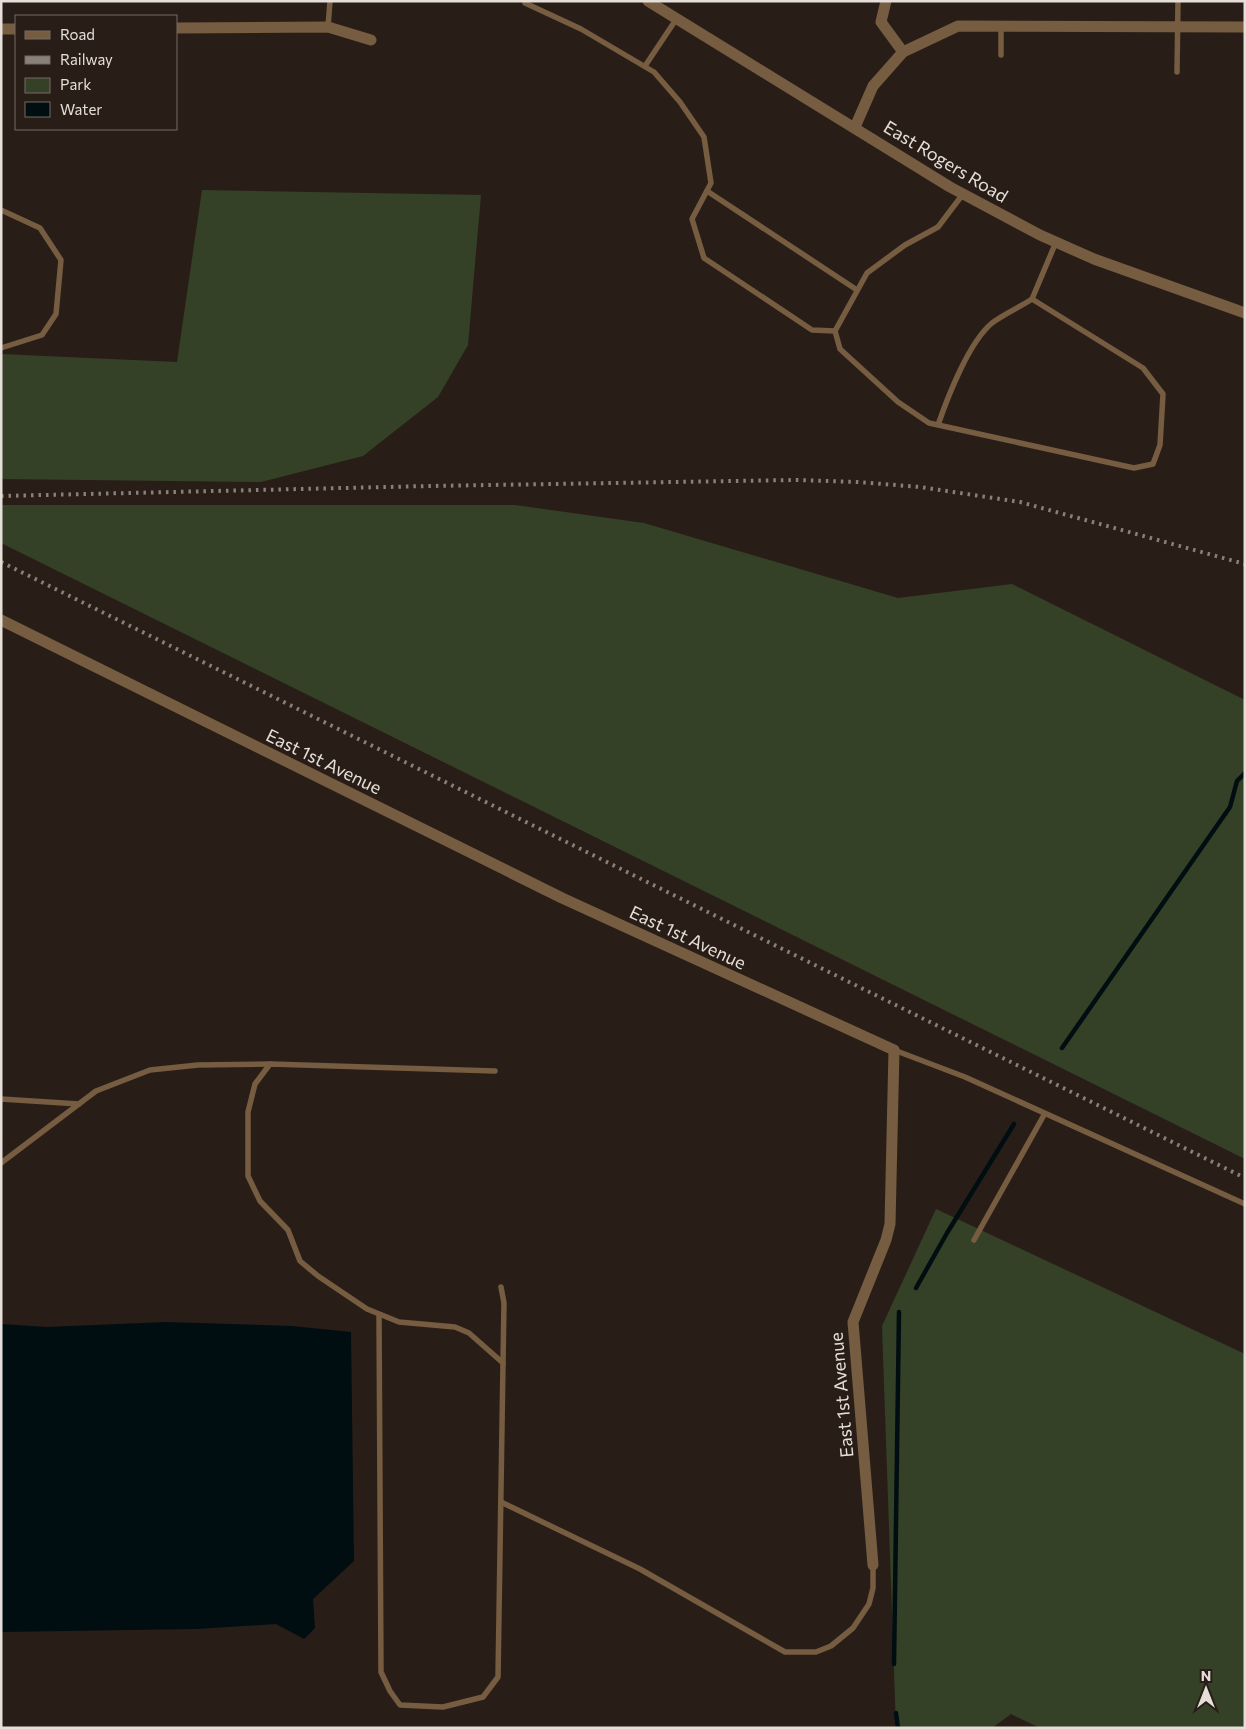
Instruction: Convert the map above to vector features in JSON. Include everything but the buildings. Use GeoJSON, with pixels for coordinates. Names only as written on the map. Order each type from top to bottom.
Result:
{"type":"FeatureCollection","features":[{"type":"Feature","properties":{"kind":"street","name":"East Rogers Road"},"geometry":{"type":"LineString","coordinates":[[648,1],[963,194],[1056,242],[1094,259],[1245,313]]}},
{"type":"Feature","properties":{"kind":"street"},"geometry":{"type":"LineString","coordinates":[[886,1],[881,22],[903,52]]}},
{"type":"Feature","properties":{"kind":"street"},"geometry":{"type":"LineString","coordinates":[[855,127],[873,86],[903,52],[958,26],[1245,27]]}},
{"type":"Feature","properties":{"kind":"street"},"geometry":{"type":"LineString","coordinates":[[178,28],[328,27],[371,40]]}},
{"type":"Feature","properties":{"kind":"street"},"geometry":{"type":"LineString","coordinates":[[1,29],[15,29]]}},
{"type":"Feature","properties":{"kind":"street","name":"East 1st Avenue"},"geometry":{"type":"LineString","coordinates":[[1,620],[562,898],[894,1050],[890,1224],[886,1240],[853,1322],[873,1565]]}},
{"type":"Feature","properties":{"kind":"lane"},"geometry":{"type":"LineString","coordinates":[[328,27],[330,1]]}},
{"type":"Feature","properties":{"kind":"lane"},"geometry":{"type":"LineString","coordinates":[[1177,72],[1178,1]]}},
{"type":"Feature","properties":{"kind":"lane"},"geometry":{"type":"LineString","coordinates":[[525,3],[581,29],[654,72],[680,102],[704,137],[711,183],[692,219],[704,258],[812,330],[835,331]]}},
{"type":"Feature","properties":{"kind":"lane"},"geometry":{"type":"LineString","coordinates":[[645,66],[677,18]]}},
{"type":"Feature","properties":{"kind":"lane"},"geometry":{"type":"LineString","coordinates":[[1001,54],[1002,27]]}},
{"type":"Feature","properties":{"kind":"lane"},"geometry":{"type":"LineString","coordinates":[[707,191],[857,290]]}},
{"type":"Feature","properties":{"kind":"lane"},"geometry":{"type":"LineString","coordinates":[[963,194],[938,227],[905,245],[867,273],[835,331],[840,349],[898,402],[929,423],[1134,468],[1153,464],[1160,445],[1163,394],[1143,368],[1032,299]]}},
{"type":"Feature","properties":{"kind":"lane"},"geometry":{"type":"LineString","coordinates":[[1,210],[40,228],[61,260],[56,314],[42,335],[1,348]]}},
{"type":"Feature","properties":{"kind":"lane"},"geometry":{"type":"LineString","coordinates":[[938,425],[948,396],[976,342],[992,323],[1032,299],[1056,242]]}},
{"type":"Feature","properties":{"kind":"lane"},"geometry":{"type":"LineString","coordinates":[[894,1050],[965,1077],[1044,1115],[1245,1204]]}},
{"type":"Feature","properties":{"kind":"lane"},"geometry":{"type":"LineString","coordinates":[[1,1164],[96,1091],[150,1070],[198,1065],[270,1064],[495,1071]]}},
{"type":"Feature","properties":{"kind":"lane"},"geometry":{"type":"LineString","coordinates":[[270,1064],[255,1084],[248,1112],[248,1176],[260,1201],[276,1215],[288,1230],[300,1261],[318,1276],[366,1309],[399,1322],[455,1326],[469,1333],[503,1363]]}},
{"type":"Feature","properties":{"kind":"lane"},"geometry":{"type":"LineString","coordinates":[[1,1099],[79,1104]]}},
{"type":"Feature","properties":{"kind":"lane"},"geometry":{"type":"LineString","coordinates":[[974,1240],[1044,1115]]}},
{"type":"Feature","properties":{"kind":"lane"},"geometry":{"type":"LineString","coordinates":[[379,1314],[381,1672],[390,1691],[400,1705],[443,1706],[483,1697],[498,1677],[504,1303],[501,1287]]}},
{"type":"Feature","properties":{"kind":"lane"},"geometry":{"type":"LineString","coordinates":[[501,1502],[640,1569],[785,1652],[816,1652],[831,1646],[853,1628],[869,1604],[873,1588],[873,1565]]}},
{"type":"Feature","properties":{"kind":"green space"},"geometry":{"type":"Polygon","coordinates":[[[202,190],[481,195],[468,345],[438,397],[363,456],[261,482],[1,479],[1,354],[177,362],[202,190]]]}},
{"type":"Feature","properties":{"kind":"green space"},"geometry":{"type":"Polygon","coordinates":[[[1,505],[515,505],[644,523],[898,598],[1012,584],[1245,700],[1245,1159],[1,543],[1,505]]]}},
{"type":"Feature","properties":{"kind":"green space"},"geometry":{"type":"Polygon","coordinates":[[[936,1209],[1245,1354],[1245,1728],[1040,1728],[1011,1714],[992,1728],[896,1728],[882,1326],[936,1209]]]}},
{"type":"Feature","properties":{"kind":"water"},"geometry":{"type":"Polygon","coordinates":[[[166,1322],[292,1326],[351,1332],[354,1561],[313,1599],[315,1628],[304,1639],[276,1624],[196,1629],[1,1632],[1,1324],[47,1327],[166,1322]]]}},
{"type":"Feature","properties":{"kind":"waterway"},"geometry":{"type":"LineString","coordinates":[[1062,1048],[1230,807],[1237,781],[1245,773]]}},
{"type":"Feature","properties":{"kind":"waterway"},"geometry":{"type":"LineString","coordinates":[[916,1288],[947,1233],[1014,1124]]}},
{"type":"Feature","properties":{"kind":"waterway"},"geometry":{"type":"LineString","coordinates":[[894,1664],[899,1312]]}},
{"type":"Feature","properties":{"kind":"waterway"},"geometry":{"type":"LineString","coordinates":[[896,1713],[898,1728]]}},
{"type":"Feature","properties":{"kind":"railway"},"geometry":{"type":"LineString","coordinates":[[1,496],[796,480],[858,482],[920,487],[1020,502],[1245,564]]}},
{"type":"Feature","properties":{"kind":"railway"},"geometry":{"type":"LineString","coordinates":[[1,562],[1245,1178]]}}]}
